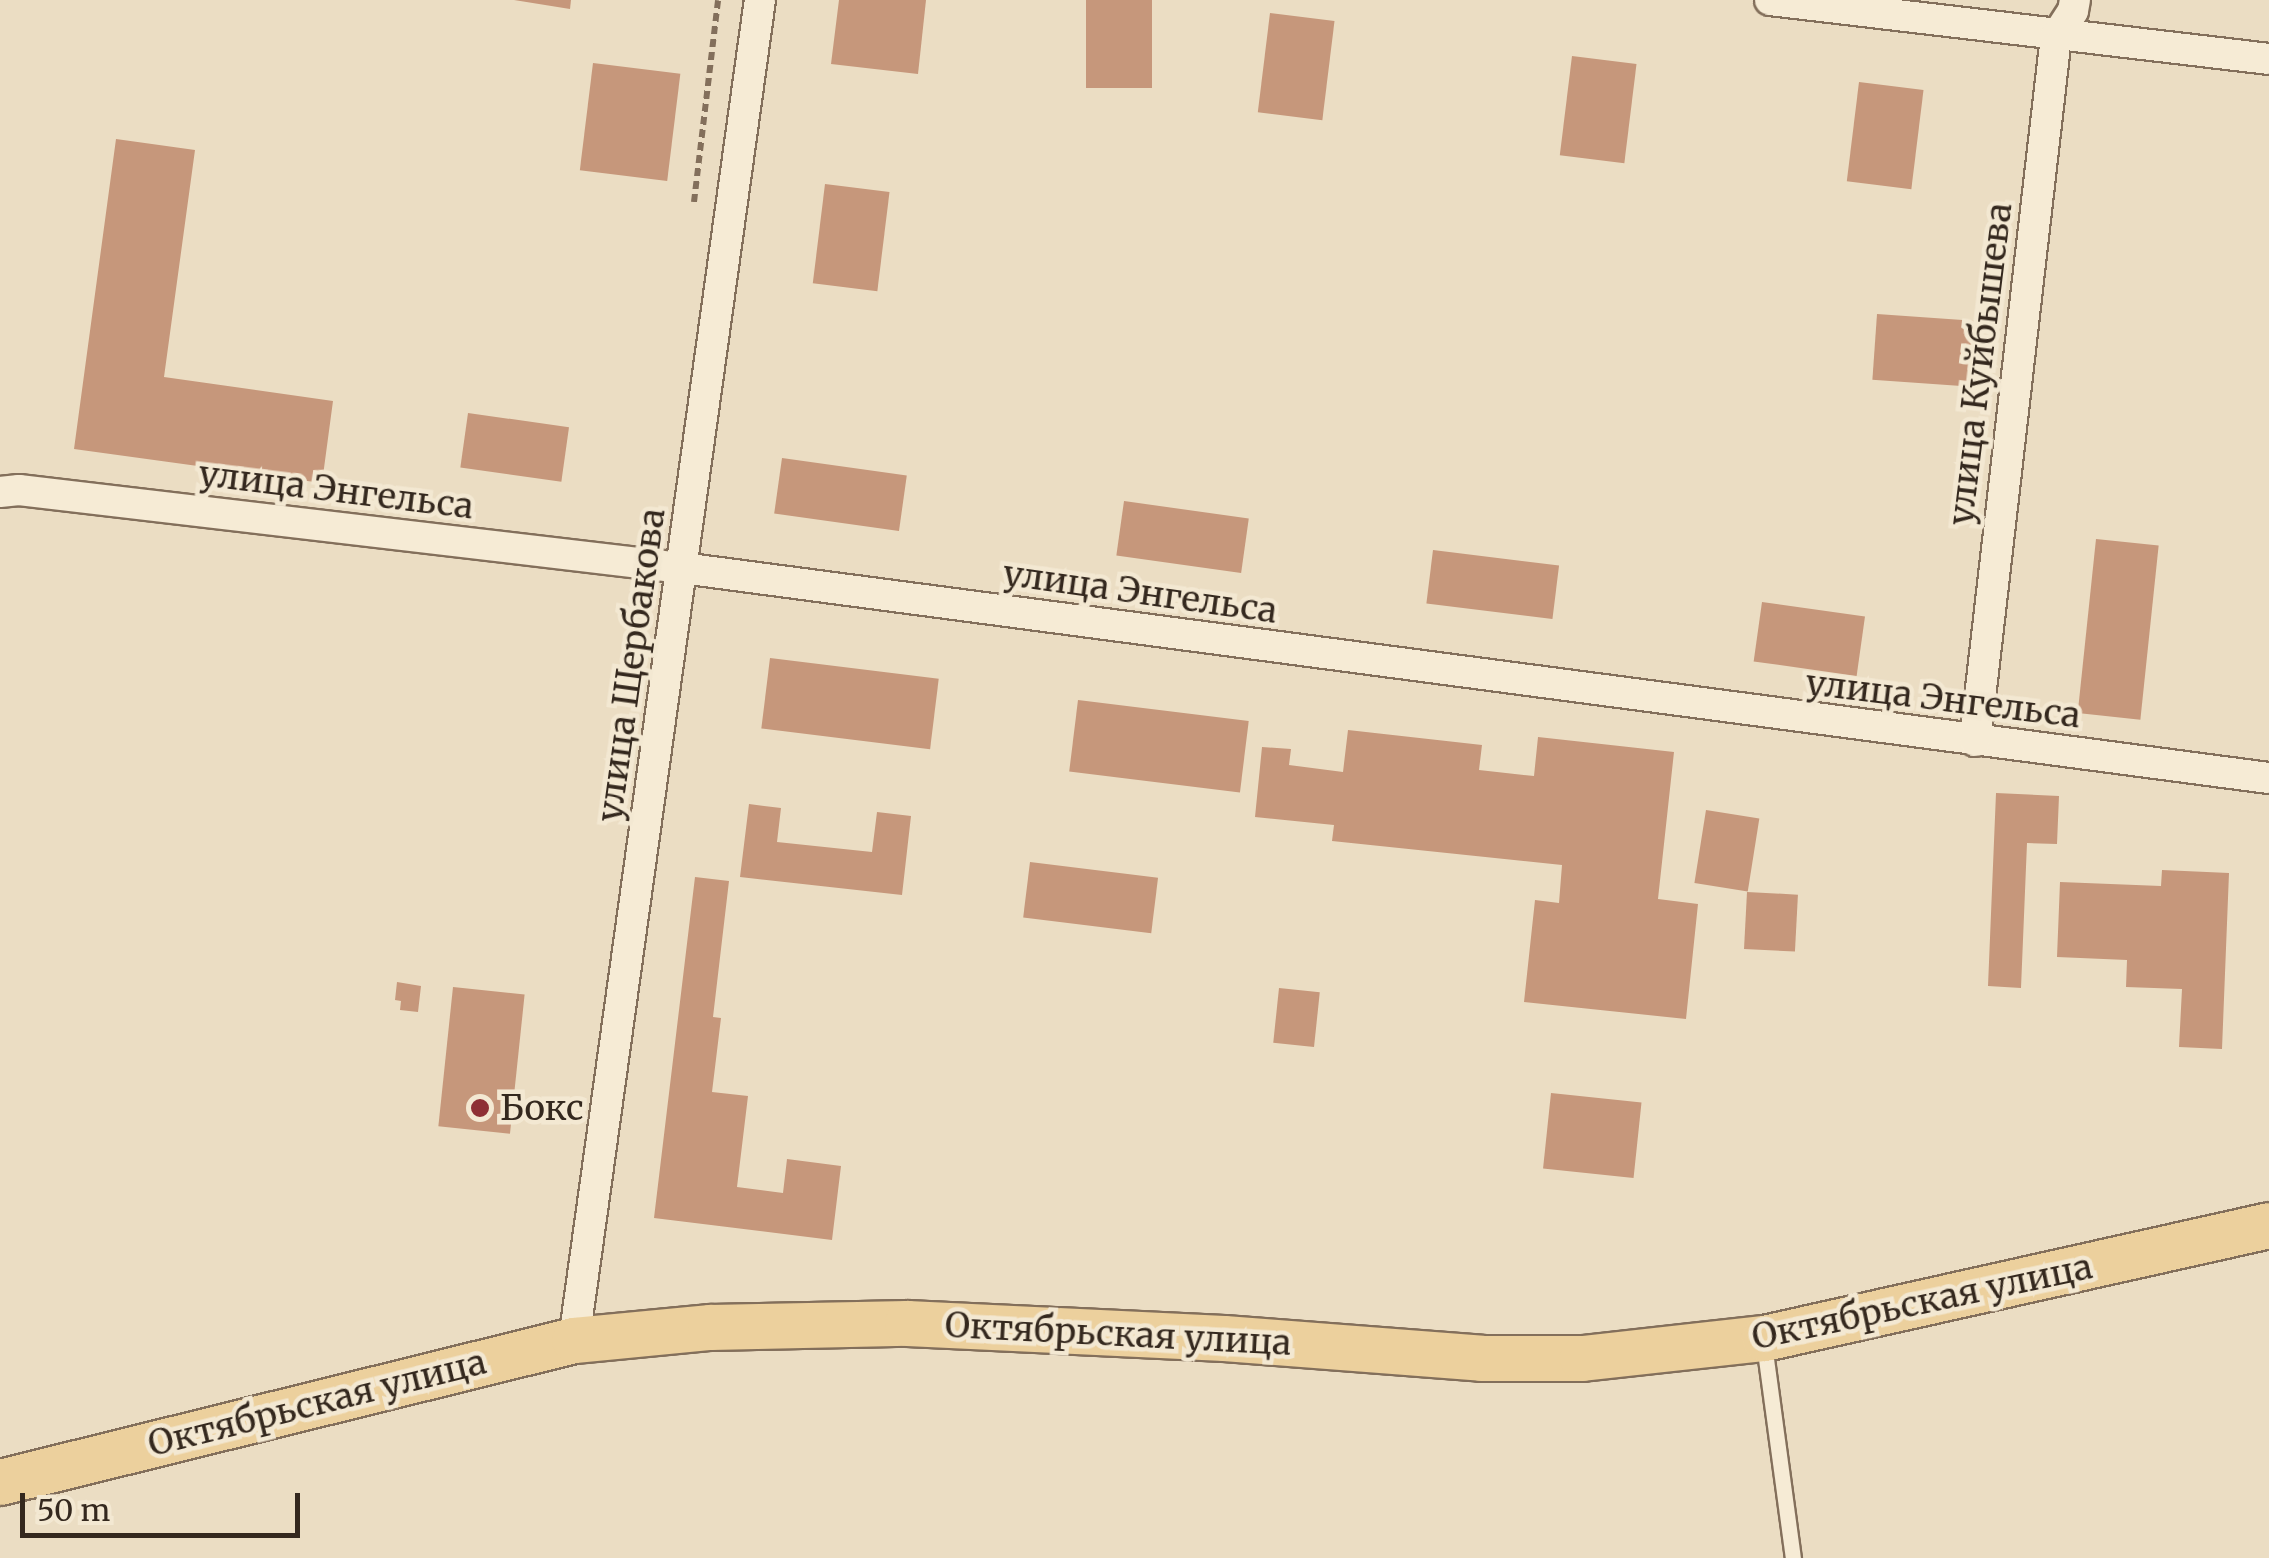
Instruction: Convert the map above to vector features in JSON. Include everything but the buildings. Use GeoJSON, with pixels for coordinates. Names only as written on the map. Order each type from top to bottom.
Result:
{"type":"FeatureCollection","features":[{"type":"Feature","properties":{"kind":"main road","name":"Октябрьская улица"},"geometry":{"type":"LineString","coordinates":[[0,1482],[574,1340],[710,1327],[926,1324],[1545,1359],[1701,1348],[1764,1338],[2255,1230]]}},
{"type":"Feature","properties":{"kind":"street","name":"улица Щербакова"},"geometry":{"type":"LineString","coordinates":[[574,1340],[760,0]]}},
{"type":"Feature","properties":{"kind":"street"},"geometry":{"type":"LineString","coordinates":[[1770,0],[2269,59]]}},
{"type":"Feature","properties":{"kind":"street","name":"улица Куйбышева"},"geometry":{"type":"LineString","coordinates":[[1974,741],[2056,36],[2074,11],[2075,0]]}},
{"type":"Feature","properties":{"kind":"street","name":"улица Энгельса"},"geometry":{"type":"LineString","coordinates":[[0,492],[19,490],[682,568],[2269,778]]}},
{"type":"Feature","properties":{"kind":"lane"},"geometry":{"type":"LineString","coordinates":[[1764,1338],[1793,1558]]}},
{"type":"Feature","properties":{"kind":"place","name":"Бокс"},"geometry":{"type":"Point","coordinates":[480,1108]}}]}
